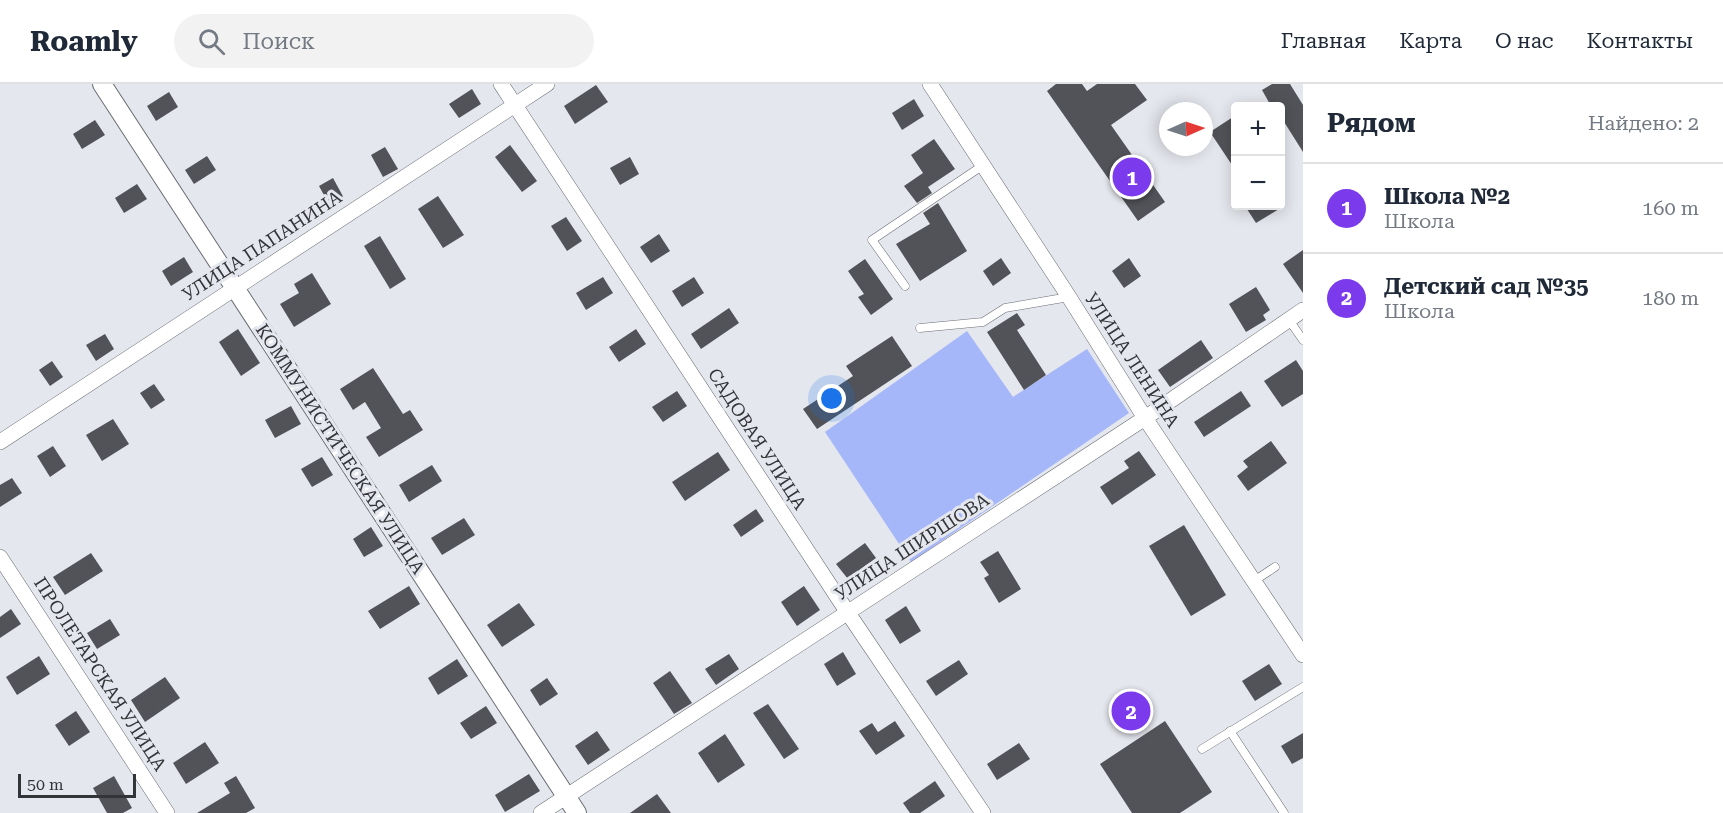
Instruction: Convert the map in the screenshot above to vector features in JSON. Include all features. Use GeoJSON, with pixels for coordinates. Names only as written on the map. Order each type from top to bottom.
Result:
{"type":"FeatureCollection","features":[{"type":"Feature","properties":{"kind":"street","name":"КОММУНИСТИЧЕСКАЯ УЛИЦА"},"geometry":{"type":"LineString","coordinates":[[102,84],[577,813]]}},
{"type":"Feature","properties":{"kind":"street","name":"САДОВАЯ УЛИЦА"},"geometry":{"type":"LineString","coordinates":[[501,84],[848,613],[983,813]]}},
{"type":"Feature","properties":{"kind":"street","name":"УЛИЦА ПАПАНИНА"},"geometry":{"type":"LineString","coordinates":[[0,442],[547,84]]}},
{"type":"Feature","properties":{"kind":"street","name":"УЛИЦА ЛЕНИНА"},"geometry":{"type":"LineString","coordinates":[[930,84],[1145,418],[1303,655]]}},
{"type":"Feature","properties":{"kind":"street","name":"УЛИЦА ШИРШОВА"},"geometry":{"type":"LineString","coordinates":[[541,813],[1145,418],[1303,310]]}},
{"type":"Feature","properties":{"kind":"street","name":"ПРОЛЕТАРСКАЯ УЛИЦА"},"geometry":{"type":"LineString","coordinates":[[0,557],[167,813]]}},
{"type":"Feature","properties":{"kind":"lane"},"geometry":{"type":"LineString","coordinates":[[905,286],[872,240],[982,166]]}},
{"type":"Feature","properties":{"kind":"lane"},"geometry":{"type":"LineString","coordinates":[[920,328],[983,322],[1005,308],[1069,297]]}},
{"type":"Feature","properties":{"kind":"lane"},"geometry":{"type":"LineString","coordinates":[[1289,320],[1303,340]]}},
{"type":"Feature","properties":{"kind":"lane"},"geometry":{"type":"LineString","coordinates":[[1254,581],[1275,567]]}},
{"type":"Feature","properties":{"kind":"lane"},"geometry":{"type":"LineString","coordinates":[[1202,749],[1303,687]]}},
{"type":"Feature","properties":{"kind":"lane"},"geometry":{"type":"LineString","coordinates":[[1230,731],[1284,813]]}},
{"type":"Feature","properties":{"kind":"shaded area"},"geometry":{"type":"Polygon","coordinates":[[[967,331],[1013,397],[1087,349],[1129,413],[911,562],[825,432],[967,331]]]}},
{"type":"Feature","properties":{"kind":"building"},"geometry":{"type":"Polygon","coordinates":[[[1056,84],[1082,84],[1087,91],[1097,84],[1135,84],[1147,100],[1111,125],[1165,202],[1138,221],[1047,91],[1056,84]]]}},
{"type":"Feature","properties":{"kind":"building"},"geometry":{"type":"Polygon","coordinates":[[[1272,84],[1290,84],[1303,105],[1303,152],[1285,123],[1285,102],[1269,102],[1262,90],[1272,84]]]}},
{"type":"Feature","properties":{"kind":"building"},"geometry":{"type":"Polygon","coordinates":[[[596,85],[608,102],[575,124],[564,106],[596,85]]]}},
{"type":"Feature","properties":{"kind":"building"},"geometry":{"type":"Polygon","coordinates":[[[472,89],[481,104],[459,118],[449,104],[472,89]]]}},
{"type":"Feature","properties":{"kind":"building"},"geometry":{"type":"Polygon","coordinates":[[[169,92],[178,107],[156,121],[147,106],[169,92]]]}},
{"type":"Feature","properties":{"kind":"building"},"geometry":{"type":"Polygon","coordinates":[[[914,99],[924,116],[902,130],[892,113],[914,99]]]}},
{"type":"Feature","properties":{"kind":"building"},"geometry":{"type":"Polygon","coordinates":[[[1231,118],[1231,164],[1213,136],[1213,130],[1231,118]]]}},
{"type":"Feature","properties":{"kind":"building"},"geometry":{"type":"Polygon","coordinates":[[[95,120],[105,135],[82,149],[73,134],[95,120]]]}},
{"type":"Feature","properties":{"kind":"building"},"geometry":{"type":"Polygon","coordinates":[[[934,139],[955,169],[928,187],[932,193],[917,203],[904,186],[923,173],[911,155],[934,139]]]}},
{"type":"Feature","properties":{"kind":"building"},"geometry":{"type":"Polygon","coordinates":[[[510,145],[537,181],[522,192],[495,157],[510,145]]]}},
{"type":"Feature","properties":{"kind":"building"},"geometry":{"type":"Polygon","coordinates":[[[385,147],[398,169],[383,177],[371,155],[385,147]]]}},
{"type":"Feature","properties":{"kind":"building"},"geometry":{"type":"Polygon","coordinates":[[[207,156],[216,170],[194,184],[185,170],[207,156]]]}},
{"type":"Feature","properties":{"kind":"building"},"geometry":{"type":"Polygon","coordinates":[[[630,157],[639,174],[620,185],[610,168],[630,157]]]}},
{"type":"Feature","properties":{"kind":"building"},"geometry":{"type":"Polygon","coordinates":[[[333,178],[345,200],[331,208],[319,186],[333,178]]]}},
{"type":"Feature","properties":{"kind":"building"},"geometry":{"type":"Polygon","coordinates":[[[137,184],[147,199],[124,213],[115,198],[137,184]]]}},
{"type":"Feature","properties":{"kind":"building"},"geometry":{"type":"Polygon","coordinates":[[[438,196],[464,235],[443,248],[418,209],[438,196]]]}},
{"type":"Feature","properties":{"kind":"building"},"geometry":{"type":"Polygon","coordinates":[[[938,203],[967,251],[920,281],[896,244],[930,224],[923,213],[938,203]]]}},
{"type":"Feature","properties":{"kind":"building"},"geometry":{"type":"Polygon","coordinates":[[[1248,210],[1277,210],[1256,223],[1248,210]]]}},
{"type":"Feature","properties":{"kind":"building"},"geometry":{"type":"Polygon","coordinates":[[[566,217],[582,241],[567,251],[551,226],[566,217]]]}},
{"type":"Feature","properties":{"kind":"building"},"geometry":{"type":"Polygon","coordinates":[[[659,234],[670,251],[651,263],[640,247],[659,234]]]}},
{"type":"Feature","properties":{"kind":"building"},"geometry":{"type":"Polygon","coordinates":[[[380,236],[406,279],[390,289],[364,246],[380,236]]]}},
{"type":"Feature","properties":{"kind":"building"},"geometry":{"type":"Polygon","coordinates":[[[1303,250],[1303,293],[1283,264],[1303,250]]]}},
{"type":"Feature","properties":{"kind":"building"},"geometry":{"type":"Polygon","coordinates":[[[184,257],[193,272],[171,286],[162,271],[184,257]]]}},
{"type":"Feature","properties":{"kind":"building"},"geometry":{"type":"Polygon","coordinates":[[[1001,258],[1011,273],[993,286],[983,271],[1001,258]]]}},
{"type":"Feature","properties":{"kind":"building"},"geometry":{"type":"Polygon","coordinates":[[[1129,258],[1141,276],[1124,288],[1112,271],[1129,258]]]}},
{"type":"Feature","properties":{"kind":"building"},"geometry":{"type":"Polygon","coordinates":[[[865,259],[893,299],[871,315],[858,297],[864,294],[848,271],[865,259]]]}},
{"type":"Feature","properties":{"kind":"building"},"geometry":{"type":"Polygon","coordinates":[[[312,273],[331,304],[294,327],[280,304],[299,293],[294,284],[312,273]]]}},
{"type":"Feature","properties":{"kind":"building"},"geometry":{"type":"Polygon","coordinates":[[[603,277],[613,293],[586,310],[576,293],[603,277]]]}},
{"type":"Feature","properties":{"kind":"building"},"geometry":{"type":"Polygon","coordinates":[[[694,277],[704,293],[682,307],[672,291],[694,277]]]}},
{"type":"Feature","properties":{"kind":"building"},"geometry":{"type":"Polygon","coordinates":[[[1256,287],[1270,310],[1263,315],[1266,320],[1246,332],[1229,304],[1256,287]]]}},
{"type":"Feature","properties":{"kind":"building"},"geometry":{"type":"Polygon","coordinates":[[[729,308],[739,323],[701,349],[691,334],[729,308]]]}},
{"type":"Feature","properties":{"kind":"building"},"geometry":{"type":"Polygon","coordinates":[[[1017,313],[1025,325],[1017,330],[1046,375],[1024,390],[987,332],[1017,313]]]}},
{"type":"Feature","properties":{"kind":"building"},"geometry":{"type":"Polygon","coordinates":[[[238,329],[260,363],[241,376],[219,342],[238,329]]]}},
{"type":"Feature","properties":{"kind":"building"},"geometry":{"type":"Polygon","coordinates":[[[636,329],[646,344],[619,362],[609,347],[636,329]]]}},
{"type":"Feature","properties":{"kind":"building"},"geometry":{"type":"Polygon","coordinates":[[[105,334],[114,349],[96,361],[86,345],[105,334]]]}},
{"type":"Feature","properties":{"kind":"building"},"geometry":{"type":"Polygon","coordinates":[[[892,336],[912,366],[817,429],[803,409],[853,376],[846,366],[892,336]]]}},
{"type":"Feature","properties":{"kind":"building"},"geometry":{"type":"Polygon","coordinates":[[[1201,340],[1213,358],[1170,387],[1158,370],[1201,340]]]}},
{"type":"Feature","properties":{"kind":"building"},"geometry":{"type":"Polygon","coordinates":[[[1296,360],[1303,371],[1303,394],[1282,407],[1264,381],[1296,360]]]}},
{"type":"Feature","properties":{"kind":"building"},"geometry":{"type":"Polygon","coordinates":[[[52,361],[63,377],[50,386],[39,370],[52,361]]]}},
{"type":"Feature","properties":{"kind":"building"},"geometry":{"type":"Polygon","coordinates":[[[373,368],[403,414],[410,410],[423,430],[379,457],[366,437],[381,428],[365,402],[353,410],[340,389],[373,368]]]}},
{"type":"Feature","properties":{"kind":"building"},"geometry":{"type":"Polygon","coordinates":[[[154,384],[165,400],[151,409],[140,393],[154,384]]]}},
{"type":"Feature","properties":{"kind":"building"},"geometry":{"type":"Polygon","coordinates":[[[677,391],[687,406],[663,422],[652,407],[677,391]]]}},
{"type":"Feature","properties":{"kind":"building"},"geometry":{"type":"Polygon","coordinates":[[[1241,391],[1251,406],[1204,437],[1194,422],[1241,391]]]}},
{"type":"Feature","properties":{"kind":"building"},"geometry":{"type":"Polygon","coordinates":[[[291,406],[301,424],[275,438],[265,420],[291,406]]]}},
{"type":"Feature","properties":{"kind":"building"},"geometry":{"type":"Polygon","coordinates":[[[113,419],[129,444],[102,461],[86,435],[113,419]]]}},
{"type":"Feature","properties":{"kind":"building"},"geometry":{"type":"Polygon","coordinates":[[[1271,441],[1287,463],[1248,491],[1237,476],[1248,467],[1243,461],[1271,441]]]}},
{"type":"Feature","properties":{"kind":"building"},"geometry":{"type":"Polygon","coordinates":[[[53,446],[66,466],[50,477],[37,456],[53,446]]]}},
{"type":"Feature","properties":{"kind":"building"},"geometry":{"type":"Polygon","coordinates":[[[1139,451],[1156,475],[1112,505],[1100,487],[1129,468],[1124,461],[1139,451]]]}},
{"type":"Feature","properties":{"kind":"building"},"geometry":{"type":"Polygon","coordinates":[[[718,452],[730,470],[685,501],[672,482],[718,452]]]}},
{"type":"Feature","properties":{"kind":"building"},"geometry":{"type":"Polygon","coordinates":[[[322,457],[333,475],[312,487],[301,469],[322,457]]]}},
{"type":"Feature","properties":{"kind":"building"},"geometry":{"type":"Polygon","coordinates":[[[432,465],[442,481],[409,502],[399,485],[432,465]]]}},
{"type":"Feature","properties":{"kind":"building"},"geometry":{"type":"Polygon","coordinates":[[[12,478],[22,493],[0,507],[0,485],[12,478]]]}},
{"type":"Feature","properties":{"kind":"building"},"geometry":{"type":"Polygon","coordinates":[[[756,509],[764,521],[741,537],[733,525],[756,509]]]}},
{"type":"Feature","properties":{"kind":"building"},"geometry":{"type":"Polygon","coordinates":[[[464,518],[475,535],[442,555],[431,538],[464,518]]]}},
{"type":"Feature","properties":{"kind":"building"},"geometry":{"type":"Polygon","coordinates":[[[1184,525],[1226,595],[1191,616],[1149,546],[1184,525]]]}},
{"type":"Feature","properties":{"kind":"building"},"geometry":{"type":"Polygon","coordinates":[[[371,527],[383,546],[364,557],[353,539],[371,527]]]}},
{"type":"Feature","properties":{"kind":"building"},"geometry":{"type":"Polygon","coordinates":[[[865,543],[876,558],[848,579],[836,564],[865,543]]]}},
{"type":"Feature","properties":{"kind":"building"},"geometry":{"type":"Polygon","coordinates":[[[998,551],[1021,589],[999,603],[984,578],[989,575],[980,562],[998,551]]]}},
{"type":"Feature","properties":{"kind":"building"},"geometry":{"type":"Polygon","coordinates":[[[91,553],[103,571],[65,595],[53,577],[91,553]]]}},
{"type":"Feature","properties":{"kind":"building"},"geometry":{"type":"Polygon","coordinates":[[[409,586],[420,604],[380,629],[368,611],[409,586]]]}},
{"type":"Feature","properties":{"kind":"building"},"geometry":{"type":"Polygon","coordinates":[[[804,586],[820,610],[797,626],[781,602],[804,586]]]}},
{"type":"Feature","properties":{"kind":"building"},"geometry":{"type":"Polygon","coordinates":[[[519,603],[535,625],[502,647],[487,625],[519,603]]]}},
{"type":"Feature","properties":{"kind":"building"},"geometry":{"type":"Polygon","coordinates":[[[906,606],[921,631],[900,644],[885,620],[906,606]]]}},
{"type":"Feature","properties":{"kind":"building"},"geometry":{"type":"Polygon","coordinates":[[[11,609],[21,624],[0,638],[0,617],[11,609]]]}},
{"type":"Feature","properties":{"kind":"building"},"geometry":{"type":"Polygon","coordinates":[[[110,619],[120,635],[97,649],[87,633],[110,619]]]}},
{"type":"Feature","properties":{"kind":"building"},"geometry":{"type":"Polygon","coordinates":[[[843,652],[856,674],[837,686],[824,664],[843,652]]]}},
{"type":"Feature","properties":{"kind":"building"},"geometry":{"type":"Polygon","coordinates":[[[729,654],[739,669],[716,685],[705,669],[729,654]]]}},
{"type":"Feature","properties":{"kind":"building"},"geometry":{"type":"Polygon","coordinates":[[[39,656],[50,674],[17,695],[6,677],[39,656]]]}},
{"type":"Feature","properties":{"kind":"building"},"geometry":{"type":"Polygon","coordinates":[[[457,659],[468,676],[438,695],[428,678],[457,659]]]}},
{"type":"Feature","properties":{"kind":"building"},"geometry":{"type":"Polygon","coordinates":[[[959,660],[968,674],[936,696],[926,681],[959,660]]]}},
{"type":"Feature","properties":{"kind":"building"},"geometry":{"type":"Polygon","coordinates":[[[1269,664],[1282,684],[1255,701],[1242,681],[1269,664]]]}},
{"type":"Feature","properties":{"kind":"building"},"geometry":{"type":"Polygon","coordinates":[[[670,671],[692,703],[674,714],[653,683],[670,671]]]}},
{"type":"Feature","properties":{"kind":"building"},"geometry":{"type":"Polygon","coordinates":[[[165,677],[180,698],[145,722],[131,700],[165,677]]]}},
{"type":"Feature","properties":{"kind":"building"},"geometry":{"type":"Polygon","coordinates":[[[547,678],[558,694],[540,706],[530,690],[547,678]]]}},
{"type":"Feature","properties":{"kind":"building"},"geometry":{"type":"Polygon","coordinates":[[[768,704],[799,749],[784,759],[753,713],[768,704]]]}},
{"type":"Feature","properties":{"kind":"building"},"geometry":{"type":"Polygon","coordinates":[[[486,706],[497,723],[471,739],[460,723],[486,706]]]}},
{"type":"Feature","properties":{"kind":"building"},"geometry":{"type":"Polygon","coordinates":[[[76,711],[90,732],[69,746],[55,725],[76,711]]]}},
{"type":"Feature","properties":{"kind":"building"},"geometry":{"type":"Polygon","coordinates":[[[895,721],[905,736],[876,755],[859,731],[872,723],[878,732],[895,721]]]}},
{"type":"Feature","properties":{"kind":"building"},"geometry":{"type":"Polygon","coordinates":[[[1165,721],[1212,792],[1180,813],[1132,813],[1100,764],[1165,721]]]}},
{"type":"Feature","properties":{"kind":"building"},"geometry":{"type":"Polygon","coordinates":[[[597,731],[610,750],[588,765],[575,746],[597,731]]]}},
{"type":"Feature","properties":{"kind":"building"},"geometry":{"type":"Polygon","coordinates":[[[1303,733],[1303,758],[1292,764],[1281,746],[1303,733]]]}},
{"type":"Feature","properties":{"kind":"building"},"geometry":{"type":"Polygon","coordinates":[[[725,734],[745,765],[718,783],[698,753],[725,734]]]}},
{"type":"Feature","properties":{"kind":"building"},"geometry":{"type":"Polygon","coordinates":[[[205,742],[219,763],[186,784],[173,763],[205,742]]]}},
{"type":"Feature","properties":{"kind":"building"},"geometry":{"type":"Polygon","coordinates":[[[1019,743],[1030,759],[997,780],[987,764],[1019,743]]]}},
{"type":"Feature","properties":{"kind":"building"},"geometry":{"type":"Polygon","coordinates":[[[529,774],[540,791],[505,812],[495,795],[529,774]]]}},
{"type":"Feature","properties":{"kind":"building"},"geometry":{"type":"Polygon","coordinates":[[[114,776],[132,808],[123,813],[107,813],[93,788],[114,776]]]}},
{"type":"Feature","properties":{"kind":"building"},"geometry":{"type":"Polygon","coordinates":[[[236,776],[255,808],[246,813],[197,813],[230,793],[224,783],[236,776]]]}},
{"type":"Feature","properties":{"kind":"building"},"geometry":{"type":"Polygon","coordinates":[[[935,781],[945,796],[920,813],[910,813],[903,803],[935,781]]]}},
{"type":"Feature","properties":{"kind":"building"},"geometry":{"type":"Polygon","coordinates":[[[657,794],[671,813],[630,813],[657,794]]]}},
{"type":"Feature","properties":{"kind":"place","name":"Школа №2"},"geometry":{"type":"Point","coordinates":[1132,177]}},
{"type":"Feature","properties":{"kind":"place","name":"Детский сад №35"},"geometry":{"type":"Point","coordinates":[1131,711]}}]}
